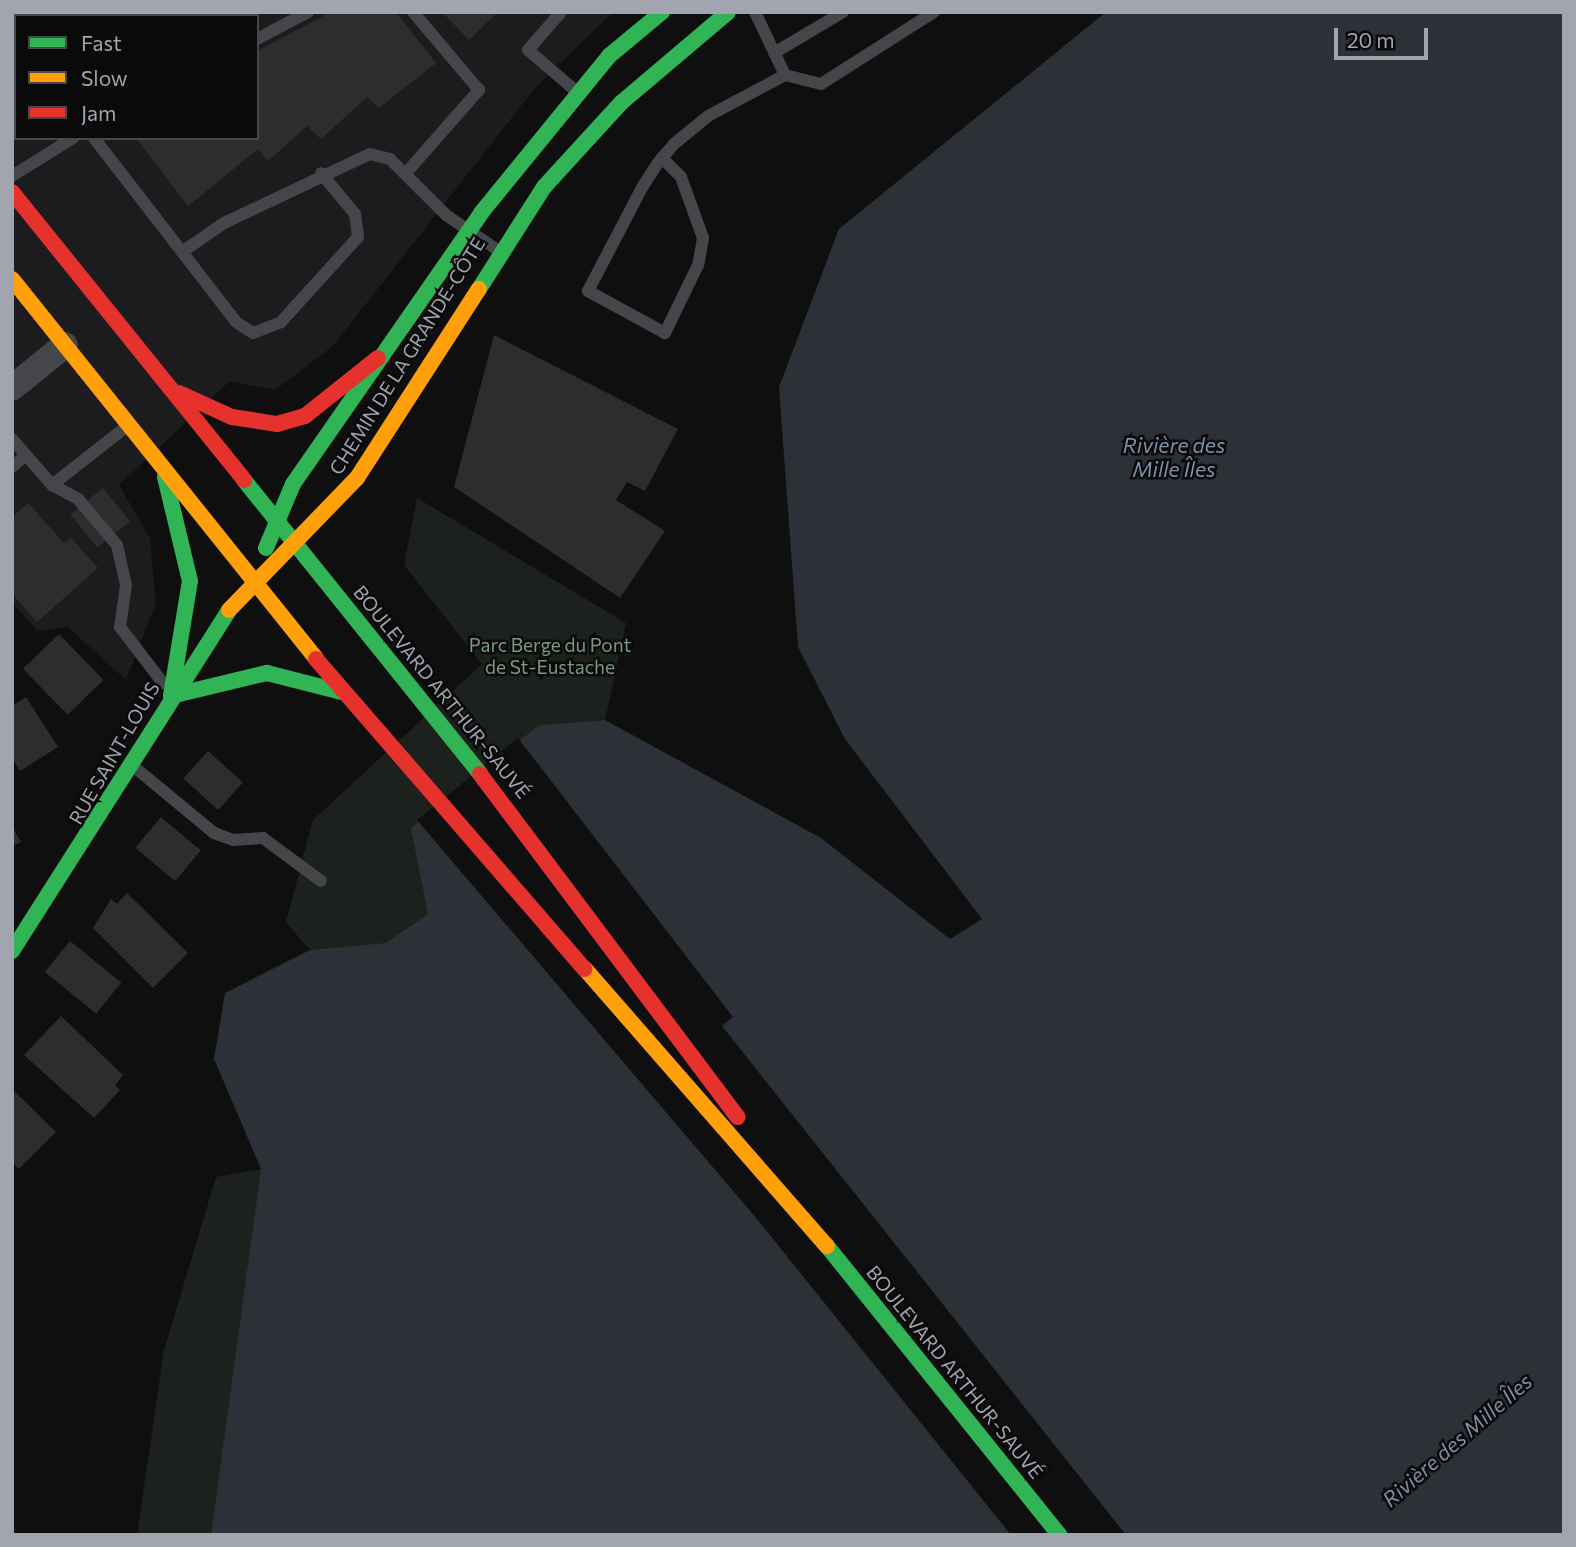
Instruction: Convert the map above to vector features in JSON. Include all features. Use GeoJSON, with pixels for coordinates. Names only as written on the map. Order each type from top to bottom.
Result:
{"type":"FeatureCollection","features":[{"type":"Feature","properties":{"kind":"main road","name":"CHEMIN DE LA GRANDE-CÔTE"},"geometry":{"type":"LineString","coordinates":[[254,578],[293,484],[468,232],[577,92],[662,12]]}},
{"type":"Feature","properties":{"kind":"main road","name":"CHEMIN DE LA GRANDE-CÔTE"},"geometry":{"type":"LineString","coordinates":[[254,578],[358,478],[499,251],[586,138],[728,12]]}},
{"type":"Feature","properties":{"kind":"main road","name":"BOULEVARD ARTHUR-SAUVÉ"},"geometry":{"type":"LineString","coordinates":[[12,192],[294,540],[670,1018],[818,1235]]}},
{"type":"Feature","properties":{"kind":"main road","name":"BOULEVARD ARTHUR-SAUVÉ"},"geometry":{"type":"LineString","coordinates":[[14,286],[130,424],[342,692],[818,1235],[1059,1535]]}},
{"type":"Feature","properties":{"kind":"main road"},"geometry":{"type":"LineString","coordinates":[[174,391],[232,417],[277,424],[305,416],[379,358]]}},
{"type":"Feature","properties":{"kind":"main road"},"geometry":{"type":"LineString","coordinates":[[161,463],[190,582],[171,696],[267,673],[342,692]]}},
{"type":"Feature","properties":{"kind":"main road","name":"RUE SAINT-LOUIS"},"geometry":{"type":"LineString","coordinates":[[12,951],[171,696],[254,578]]}},
{"type":"Feature","properties":{"kind":"street"},"geometry":{"type":"LineString","coordinates":[[12,388],[65,345]]}},
{"type":"Feature","properties":{"kind":"lane"},"geometry":{"type":"LineString","coordinates":[[259,38],[308,12]]}},
{"type":"Feature","properties":{"kind":"lane"},"geometry":{"type":"LineString","coordinates":[[406,173],[479,90],[412,12]]}},
{"type":"Feature","properties":{"kind":"lane"},"geometry":{"type":"LineString","coordinates":[[561,12],[528,50],[577,92]]}},
{"type":"Feature","properties":{"kind":"lane"},"geometry":{"type":"LineString","coordinates":[[755,12],[785,75]]}},
{"type":"Feature","properties":{"kind":"lane"},"geometry":{"type":"LineString","coordinates":[[774,53],[843,12]]}},
{"type":"Feature","properties":{"kind":"lane"},"geometry":{"type":"LineString","coordinates":[[662,158],[681,177],[703,238],[698,265],[665,333],[588,291],[662,158],[708,116],[785,75],[821,84],[934,12]]}},
{"type":"Feature","properties":{"kind":"lane"},"geometry":{"type":"LineString","coordinates":[[12,176],[70,140]]}},
{"type":"Feature","properties":{"kind":"lane"},"geometry":{"type":"LineString","coordinates":[[96,140],[236,322],[253,333],[273,329],[358,237],[355,214],[321,173]]}},
{"type":"Feature","properties":{"kind":"lane"},"geometry":{"type":"LineString","coordinates":[[182,252],[321,173],[370,154],[390,159],[468,232],[499,251]]}},
{"type":"Feature","properties":{"kind":"lane"},"geometry":{"type":"LineString","coordinates":[[52,485],[130,424]]}},
{"type":"Feature","properties":{"kind":"lane"},"geometry":{"type":"LineString","coordinates":[[12,439],[52,485],[78,499],[117,545],[126,585],[120,627],[171,696]]}},
{"type":"Feature","properties":{"kind":"lane"},"geometry":{"type":"LineString","coordinates":[[12,467],[26,455]]}},
{"type":"Feature","properties":{"kind":"lane"},"geometry":{"type":"LineString","coordinates":[[131,764],[214,833],[233,840],[263,838],[321,881]]}},
{"type":"Feature","properties":{"kind":"shaded area"},"geometry":{"type":"Polygon","coordinates":[[[12,12],[613,12],[535,88],[333,346],[275,390],[230,381],[119,485],[150,538],[156,603],[126,680],[68,627],[37,631],[12,602],[12,12]]]}},
{"type":"Feature","properties":{"kind":"green space","name":"Parc Berge du Pont de St-Eustache"},"geometry":{"type":"Polygon","coordinates":[[[417,498],[626,623],[605,720],[539,725],[429,914],[386,944],[310,950],[286,922],[313,820],[482,664],[404,565],[417,498]]]}},
{"type":"Feature","properties":{"kind":"green space"},"geometry":{"type":"Polygon","coordinates":[[[261,1169],[237,1385],[211,1535],[137,1535],[164,1350],[216,1177],[261,1169]]]}},
{"type":"Feature","properties":{"kind":"water","name":"Rivière des Mille Îles"},"geometry":{"type":"Polygon","coordinates":[[[1106,12],[1564,12],[1564,1535],[211,1535],[261,1169],[214,1059],[225,993],[310,950],[386,943],[428,914],[411,828],[539,725],[605,720],[821,838],[950,939],[982,919],[845,739],[798,647],[779,387],[839,229],[1106,12]]]}},
{"type":"Feature","properties":{"kind":"pier"},"geometry":{"type":"Polygon","coordinates":[[[518,738],[733,1017],[722,1026],[1126,1535],[1011,1535],[757,1219],[417,820],[518,738]]]}},
{"type":"Feature","properties":{"kind":"building"},"geometry":{"type":"Polygon","coordinates":[[[25,12],[113,12],[113,14],[25,12]]]}},
{"type":"Feature","properties":{"kind":"building"},"geometry":{"type":"Polygon","coordinates":[[[331,12],[396,12],[436,63],[379,108],[367,97],[321,139],[307,126],[268,161],[258,149],[188,206],[138,140],[259,140],[259,50],[331,12]]]}},
{"type":"Feature","properties":{"kind":"building"},"geometry":{"type":"Polygon","coordinates":[[[442,12],[498,12],[469,40],[442,12]]]}},
{"type":"Feature","properties":{"kind":"building"},"geometry":{"type":"Polygon","coordinates":[[[14,16],[14,70],[12,70],[14,16]]]}},
{"type":"Feature","properties":{"kind":"building"},"geometry":{"type":"Polygon","coordinates":[[[494,335],[678,429],[645,491],[627,482],[616,500],[665,531],[620,598],[454,487],[494,335]]]}},
{"type":"Feature","properties":{"kind":"building"},"geometry":{"type":"Polygon","coordinates":[[[103,488],[130,521],[97,548],[70,514],[103,488]]]}},
{"type":"Feature","properties":{"kind":"building"},"geometry":{"type":"Polygon","coordinates":[[[28,503],[64,543],[71,538],[98,568],[37,622],[12,594],[12,517],[28,503]]]}},
{"type":"Feature","properties":{"kind":"building"},"geometry":{"type":"Polygon","coordinates":[[[59,634],[103,680],[67,715],[23,669],[59,634]]]}},
{"type":"Feature","properties":{"kind":"building"},"geometry":{"type":"Polygon","coordinates":[[[26,697],[58,747],[20,771],[12,758],[12,706],[26,697]]]}},
{"type":"Feature","properties":{"kind":"building"},"geometry":{"type":"Polygon","coordinates":[[[208,751],[243,782],[218,810],[183,778],[208,751]]]}},
{"type":"Feature","properties":{"kind":"building"},"geometry":{"type":"Polygon","coordinates":[[[161,817],[201,850],[175,881],[135,848],[161,817]]]}},
{"type":"Feature","properties":{"kind":"building"},"geometry":{"type":"Polygon","coordinates":[[[12,826],[21,842],[12,846],[12,826]]]}},
{"type":"Feature","properties":{"kind":"building"},"geometry":{"type":"Polygon","coordinates":[[[127,893],[188,953],[153,988],[93,928],[111,899],[117,904],[127,893]]]}},
{"type":"Feature","properties":{"kind":"building"},"geometry":{"type":"Polygon","coordinates":[[[70,941],[121,983],[96,1014],[45,972],[70,941]]]}},
{"type":"Feature","properties":{"kind":"building"},"geometry":{"type":"Polygon","coordinates":[[[61,1016],[123,1075],[115,1085],[120,1090],[94,1118],[24,1055],[61,1016]]]}},
{"type":"Feature","properties":{"kind":"building"},"geometry":{"type":"Polygon","coordinates":[[[12,1089],[56,1132],[19,1169],[12,1162],[12,1089]]]}},
{"type":"Feature","properties":{"kind":"traffic: fast"},"geometry":{"type":"LineString","coordinates":[[266,548],[293,484],[481,213],[609,56],[662,12]]}},
{"type":"Feature","properties":{"kind":"traffic: fast"},"geometry":{"type":"LineString","coordinates":[[479,289],[544,187],[622,102],[728,12]]}},
{"type":"Feature","properties":{"kind":"traffic: fast"},"geometry":{"type":"LineString","coordinates":[[165,477],[190,581],[171,696],[267,673],[342,692]]}},
{"type":"Feature","properties":{"kind":"traffic: fast"},"geometry":{"type":"LineString","coordinates":[[244,480],[480,774]]}},
{"type":"Feature","properties":{"kind":"traffic: fast"},"geometry":{"type":"LineString","coordinates":[[12,951],[229,610]]}},
{"type":"Feature","properties":{"kind":"traffic: fast"},"geometry":{"type":"LineString","coordinates":[[827,1246],[1059,1535]]}},
{"type":"Feature","properties":{"kind":"traffic: slow"},"geometry":{"type":"LineString","coordinates":[[12,279],[316,659]]}},
{"type":"Feature","properties":{"kind":"traffic: slow"},"geometry":{"type":"LineString","coordinates":[[229,610],[357,478],[479,289]]}},
{"type":"Feature","properties":{"kind":"traffic: slow"},"geometry":{"type":"LineString","coordinates":[[585,969],[827,1246]]}},
{"type":"Feature","properties":{"kind":"traffic: jam"},"geometry":{"type":"LineString","coordinates":[[12,192],[244,480]]}},
{"type":"Feature","properties":{"kind":"traffic: jam"},"geometry":{"type":"LineString","coordinates":[[179,393],[232,417],[277,424],[305,416],[378,358]]}},
{"type":"Feature","properties":{"kind":"traffic: jam"},"geometry":{"type":"LineString","coordinates":[[316,659],[585,969]]}},
{"type":"Feature","properties":{"kind":"traffic: jam"},"geometry":{"type":"LineString","coordinates":[[480,774],[738,1117]]}}]}
